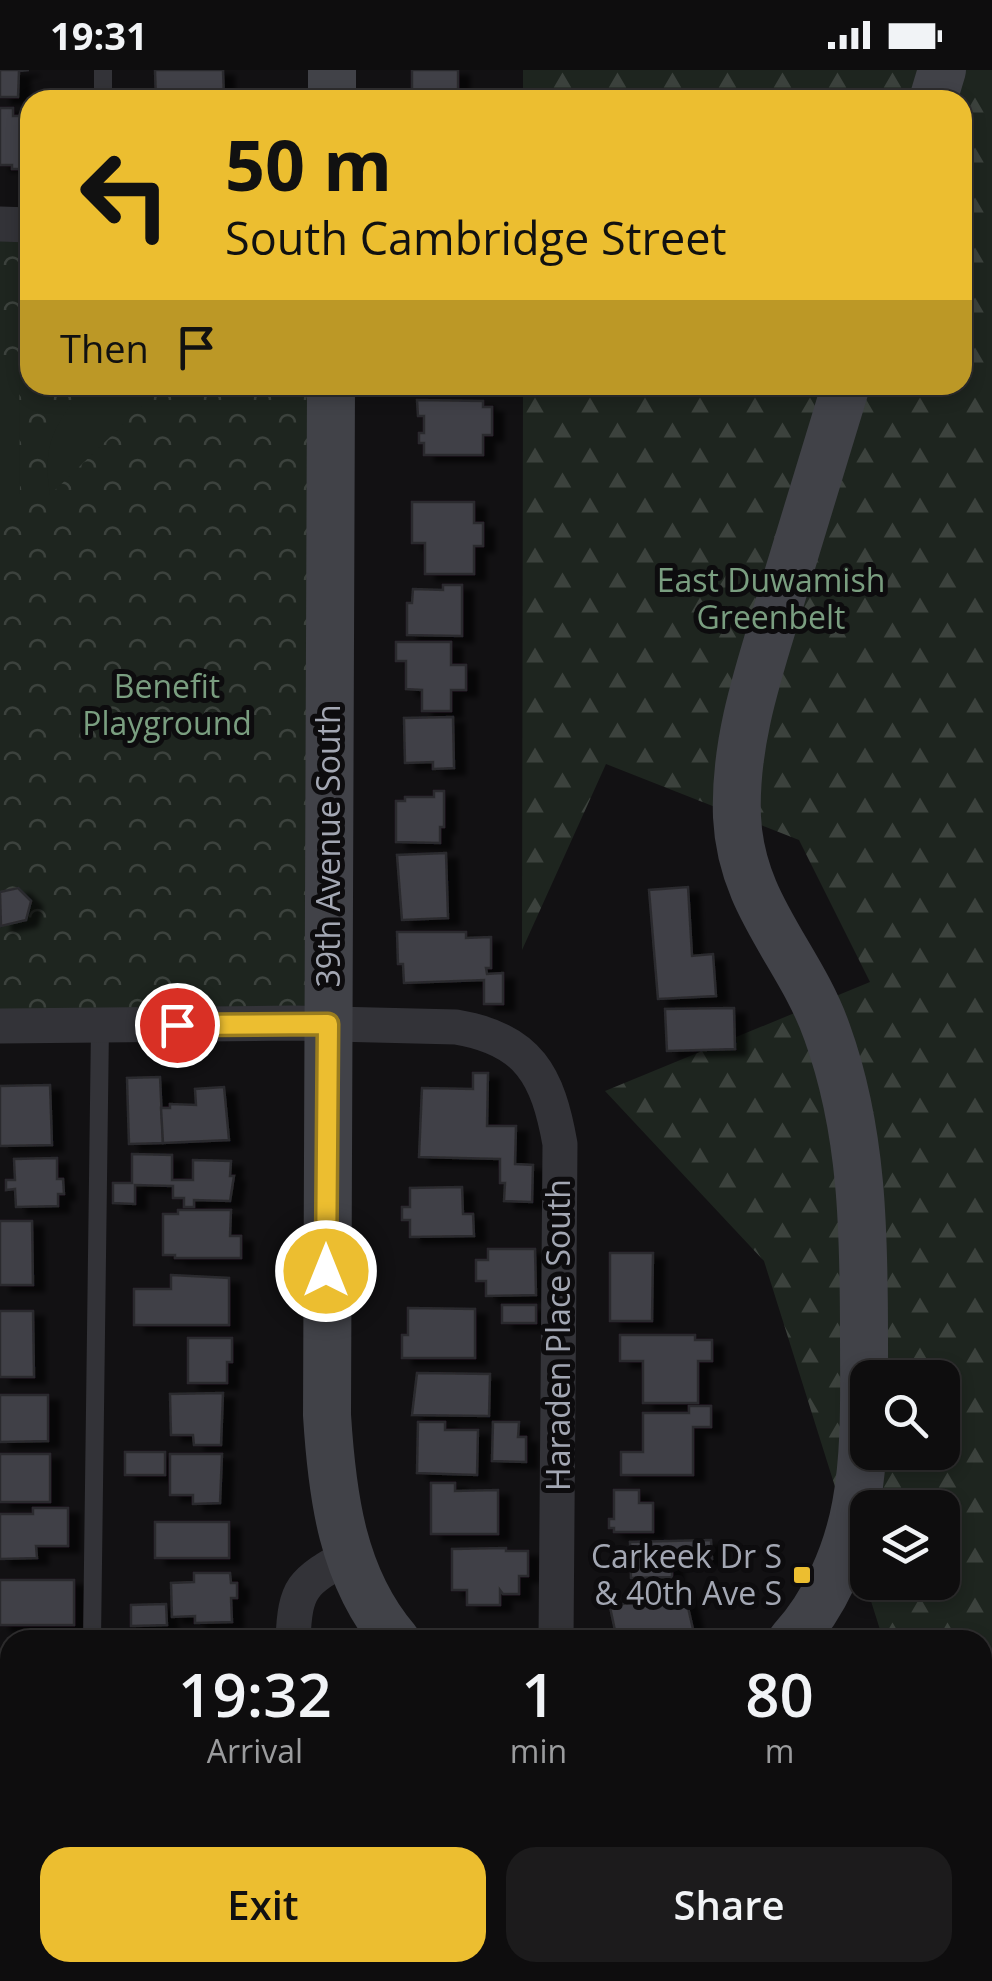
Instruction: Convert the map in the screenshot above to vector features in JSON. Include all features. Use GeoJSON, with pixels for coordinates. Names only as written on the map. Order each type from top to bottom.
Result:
{"type":"FeatureCollection","features":[{"type":"Feature","properties":{"kind":"main road","name":"39th Avenue South"},"geometry":{"type":"LineString","coordinates":[[331,395],[326,1308],[330,1460],[335,1503],[348,1556],[390,1630]]}},
{"type":"Feature","properties":{"kind":"main road"},"geometry":{"type":"LineString","coordinates":[[801,1630],[828,1586],[856,1506],[864,1386],[864,1212],[844,1083],[808,992],[756,902],[737,818],[746,712],[843,395]]}},
{"type":"Feature","properties":{"kind":"street"},"geometry":{"type":"LineString","coordinates":[[0,1026],[328,1024]]}},
{"type":"Feature","properties":{"kind":"street","name":"Haraden Place South"},"geometry":{"type":"LineString","coordinates":[[328,1024],[456,1027],[482,1032],[511,1046],[530,1062],[546,1086],[560,1144],[556,1630]]}},
{"type":"Feature","properties":{"kind":"street"},"geometry":{"type":"LineString","coordinates":[[294,1630],[297,1599],[312,1577],[348,1556]]}},
{"type":"Feature","properties":{"kind":"lane"},"geometry":{"type":"LineString","coordinates":[[92,1630],[100,1026]]}},
{"type":"Feature","properties":{"kind":"green space","name":"East Duwamish Greenbelt"},"geometry":{"type":"Polygon","coordinates":[[[523,70],[992,70],[992,1630],[880,1630],[871,1600],[960,1600],[960,1490],[850,1490],[850,1534],[764,1261],[605,1091],[870,982],[799,840],[606,764],[522,950],[523,395],[972,395],[972,90],[523,90],[523,70]]]}},
{"type":"Feature","properties":{"kind":"green space","name":"Benefit Playground"},"geometry":{"type":"Polygon","coordinates":[[[0,226],[20,226],[20,395],[333,395],[334,1025],[0,1028],[0,226]]]}},
{"type":"Feature","properties":{"kind":"green space"},"geometry":{"type":"Polygon","coordinates":[[[0,355],[19,355],[20,498],[0,498],[0,355]]]}},
{"type":"Feature","properties":{"kind":"green space"},"geometry":{"type":"Polygon","coordinates":[[[78,395],[154,395],[50,495],[49,448],[78,395]]]}},
{"type":"Feature","properties":{"kind":"building"},"geometry":{"type":"Polygon","coordinates":[[[0,70],[29,70],[19,71],[18,97],[0,97],[0,70]]]}},
{"type":"Feature","properties":{"kind":"building"},"geometry":{"type":"Polygon","coordinates":[[[155,70],[223,70],[224,90],[156,90],[155,70]]]}},
{"type":"Feature","properties":{"kind":"building"},"geometry":{"type":"Polygon","coordinates":[[[412,70],[458,70],[458,90],[412,90],[412,70]]]}},
{"type":"Feature","properties":{"kind":"building"},"geometry":{"type":"Polygon","coordinates":[[[0,108],[13,108],[13,116],[20,116],[20,169],[0,165],[0,108]]]}},
{"type":"Feature","properties":{"kind":"building"},"geometry":{"type":"Polygon","coordinates":[[[417,400],[483,401],[483,407],[492,407],[492,435],[483,435],[483,455],[424,455],[419,433],[424,433],[424,416],[418,416],[417,400]]]}},
{"type":"Feature","properties":{"kind":"building"},"geometry":{"type":"Polygon","coordinates":[[[412,502],[474,502],[474,523],[483,523],[483,546],[474,546],[474,574],[425,574],[425,543],[412,543],[412,502]]]}},
{"type":"Feature","properties":{"kind":"building"},"geometry":{"type":"Polygon","coordinates":[[[443,585],[462,585],[462,636],[407,635],[407,603],[412,603],[413,589],[443,590],[443,585]]]}},
{"type":"Feature","properties":{"kind":"building"},"geometry":{"type":"Polygon","coordinates":[[[396,642],[451,642],[451,665],[466,665],[466,690],[451,690],[451,711],[422,711],[422,690],[406,689],[406,661],[396,661],[396,642]]]}},
{"type":"Feature","properties":{"kind":"building"},"geometry":{"type":"Polygon","coordinates":[[[453,717],[454,768],[433,769],[433,762],[405,763],[404,718],[453,717]]]}},
{"type":"Feature","properties":{"kind":"building"},"geometry":{"type":"Polygon","coordinates":[[[434,791],[444,791],[440,843],[396,842],[396,801],[405,801],[405,797],[434,797],[434,791]]]}},
{"type":"Feature","properties":{"kind":"building"},"geometry":{"type":"Polygon","coordinates":[[[446,853],[448,918],[402,920],[397,855],[446,853]]]}},
{"type":"Feature","properties":{"kind":"building"},"geometry":{"type":"Polygon","coordinates":[[[688,887],[692,956],[713,954],[716,996],[658,999],[649,890],[688,887]]]}},
{"type":"Feature","properties":{"kind":"building"},"geometry":{"type":"Polygon","coordinates":[[[18,888],[31,901],[26,920],[1,926],[0,892],[18,888]]]}},
{"type":"Feature","properties":{"kind":"building"},"geometry":{"type":"Polygon","coordinates":[[[397,932],[466,932],[466,938],[491,937],[491,968],[486,968],[487,974],[503,973],[503,1004],[484,1004],[484,980],[404,983],[403,964],[398,964],[397,932]]]}},
{"type":"Feature","properties":{"kind":"building"},"geometry":{"type":"Polygon","coordinates":[[[734,1008],[735,1049],[667,1051],[665,1009],[734,1008]]]}},
{"type":"Feature","properties":{"kind":"building"},"geometry":{"type":"Polygon","coordinates":[[[473,1073],[488,1073],[487,1126],[516,1126],[515,1164],[533,1165],[532,1202],[504,1201],[500,1159],[419,1157],[422,1088],[473,1089],[473,1073]]]}},
{"type":"Feature","properties":{"kind":"building"},"geometry":{"type":"Polygon","coordinates":[[[160,1077],[163,1143],[129,1144],[127,1078],[160,1077]]]}},
{"type":"Feature","properties":{"kind":"building"},"geometry":{"type":"Polygon","coordinates":[[[50,1085],[52,1145],[0,1146],[0,1086],[50,1085]]]}},
{"type":"Feature","properties":{"kind":"building"},"geometry":{"type":"Polygon","coordinates":[[[224,1087],[229,1140],[163,1143],[161,1108],[170,1108],[170,1104],[196,1105],[195,1089],[224,1087]]]}},
{"type":"Feature","properties":{"kind":"building"},"geometry":{"type":"Polygon","coordinates":[[[132,1154],[172,1155],[172,1180],[193,1180],[193,1160],[231,1161],[230,1176],[234,1176],[230,1201],[194,1200],[194,1207],[184,1207],[184,1198],[173,1198],[173,1186],[135,1185],[135,1204],[113,1203],[113,1183],[132,1183],[132,1154]]]}},
{"type":"Feature","properties":{"kind":"building"},"geometry":{"type":"Polygon","coordinates":[[[57,1158],[57,1179],[63,1179],[64,1194],[58,1194],[58,1206],[16,1207],[15,1189],[6,1190],[6,1180],[15,1180],[14,1159],[57,1158]]]}},
{"type":"Feature","properties":{"kind":"building"},"geometry":{"type":"Polygon","coordinates":[[[462,1187],[463,1214],[473,1214],[474,1236],[410,1237],[410,1220],[402,1220],[402,1207],[410,1207],[410,1188],[462,1187]]]}},
{"type":"Feature","properties":{"kind":"building"},"geometry":{"type":"Polygon","coordinates":[[[178,1210],[231,1210],[230,1236],[241,1236],[241,1258],[163,1255],[163,1214],[178,1214],[178,1210]]]}},
{"type":"Feature","properties":{"kind":"building"},"geometry":{"type":"Polygon","coordinates":[[[0,1221],[32,1221],[33,1285],[0,1285],[0,1221]]]}},
{"type":"Feature","properties":{"kind":"building"},"geometry":{"type":"Polygon","coordinates":[[[488,1249],[535,1249],[536,1295],[486,1296],[486,1281],[476,1281],[476,1260],[488,1260],[488,1249]]]}},
{"type":"Feature","properties":{"kind":"building"},"geometry":{"type":"Polygon","coordinates":[[[610,1253],[653,1253],[652,1321],[610,1321],[610,1253]]]}},
{"type":"Feature","properties":{"kind":"building"},"geometry":{"type":"Polygon","coordinates":[[[171,1275],[229,1278],[229,1325],[134,1325],[134,1289],[171,1289],[171,1275]]]}},
{"type":"Feature","properties":{"kind":"building"},"geometry":{"type":"Polygon","coordinates":[[[502,1305],[536,1305],[536,1323],[502,1323],[502,1305]]]}},
{"type":"Feature","properties":{"kind":"building"},"geometry":{"type":"Polygon","coordinates":[[[408,1308],[475,1309],[475,1358],[402,1358],[402,1335],[408,1335],[408,1308]]]}},
{"type":"Feature","properties":{"kind":"building"},"geometry":{"type":"Polygon","coordinates":[[[0,1311],[33,1311],[34,1377],[0,1377],[0,1311]]]}},
{"type":"Feature","properties":{"kind":"building"},"geometry":{"type":"Polygon","coordinates":[[[620,1335],[695,1335],[695,1340],[712,1340],[712,1361],[698,1361],[698,1403],[643,1403],[643,1361],[620,1361],[620,1335]]]}},
{"type":"Feature","properties":{"kind":"building"},"geometry":{"type":"Polygon","coordinates":[[[188,1338],[232,1338],[227,1383],[188,1383],[188,1338]]]}},
{"type":"Feature","properties":{"kind":"building"},"geometry":{"type":"Polygon","coordinates":[[[417,1373],[490,1374],[489,1416],[412,1415],[417,1373]]]}},
{"type":"Feature","properties":{"kind":"building"},"geometry":{"type":"Polygon","coordinates":[[[223,1393],[221,1445],[194,1445],[193,1435],[171,1435],[170,1394],[223,1393]]]}},
{"type":"Feature","properties":{"kind":"building"},"geometry":{"type":"Polygon","coordinates":[[[0,1395],[48,1395],[48,1441],[0,1442],[0,1395]]]}},
{"type":"Feature","properties":{"kind":"building"},"geometry":{"type":"Polygon","coordinates":[[[689,1406],[711,1406],[711,1427],[693,1427],[693,1475],[621,1475],[621,1452],[643,1452],[643,1413],[689,1413],[689,1406]]]}},
{"type":"Feature","properties":{"kind":"building"},"geometry":{"type":"Polygon","coordinates":[[[418,1422],[445,1422],[445,1430],[478,1430],[477,1475],[417,1473],[418,1422]]]}},
{"type":"Feature","properties":{"kind":"building"},"geometry":{"type":"Polygon","coordinates":[[[493,1422],[519,1422],[518,1437],[526,1437],[526,1462],[492,1461],[493,1422]]]}},
{"type":"Feature","properties":{"kind":"building"},"geometry":{"type":"Polygon","coordinates":[[[125,1452],[165,1452],[165,1475],[125,1475],[125,1452]]]}},
{"type":"Feature","properties":{"kind":"building"},"geometry":{"type":"Polygon","coordinates":[[[0,1454],[50,1454],[50,1502],[0,1502],[0,1454]]]}},
{"type":"Feature","properties":{"kind":"building"},"geometry":{"type":"Polygon","coordinates":[[[170,1454],[222,1454],[220,1503],[193,1504],[193,1495],[170,1495],[170,1454]]]}},
{"type":"Feature","properties":{"kind":"building"},"geometry":{"type":"Polygon","coordinates":[[[431,1483],[455,1483],[455,1491],[498,1490],[498,1534],[431,1534],[431,1483]]]}},
{"type":"Feature","properties":{"kind":"building"},"geometry":{"type":"Polygon","coordinates":[[[614,1490],[639,1490],[639,1503],[653,1503],[653,1532],[614,1532],[614,1528],[609,1528],[609,1519],[614,1519],[614,1490]]]}},
{"type":"Feature","properties":{"kind":"building"},"geometry":{"type":"Polygon","coordinates":[[[33,1508],[68,1508],[68,1546],[36,1546],[37,1558],[0,1559],[0,1514],[33,1514],[33,1508]]]}},
{"type":"Feature","properties":{"kind":"building"},"geometry":{"type":"Polygon","coordinates":[[[155,1522],[229,1522],[229,1558],[155,1558],[155,1522]]]}},
{"type":"Feature","properties":{"kind":"building"},"geometry":{"type":"Polygon","coordinates":[[[711,1540],[712,1559],[672,1561],[672,1577],[631,1578],[630,1542],[711,1540]]]}},
{"type":"Feature","properties":{"kind":"building"},"geometry":{"type":"Polygon","coordinates":[[[452,1549],[528,1551],[528,1576],[519,1576],[519,1594],[503,1594],[500,1590],[500,1605],[467,1605],[467,1590],[452,1590],[452,1549]]]}},
{"type":"Feature","properties":{"kind":"building"},"geometry":{"type":"Polygon","coordinates":[[[194,1573],[230,1573],[231,1583],[237,1583],[237,1598],[231,1598],[232,1622],[195,1623],[195,1616],[172,1617],[171,1583],[194,1582],[194,1573]]]}},
{"type":"Feature","properties":{"kind":"building"},"geometry":{"type":"Polygon","coordinates":[[[0,1580],[74,1580],[74,1625],[0,1625],[0,1580]]]}},
{"type":"Feature","properties":{"kind":"building"},"geometry":{"type":"Polygon","coordinates":[[[684,1590],[693,1630],[615,1630],[610,1607],[684,1590]]]}},
{"type":"Feature","properties":{"kind":"building"},"geometry":{"type":"Polygon","coordinates":[[[166,1604],[167,1625],[131,1626],[131,1605],[166,1604]]]}},
{"type":"Feature","properties":{"kind":"place","name":"Carkeek Dr S & 40th Ave S"},"geometry":{"type":"Point","coordinates":[802,1575]}},
{"type":"Feature","properties":{"kind":"route"},"geometry":{"type":"LineString","coordinates":[[177,1025],[328,1024],[326,1271]]}}]}
